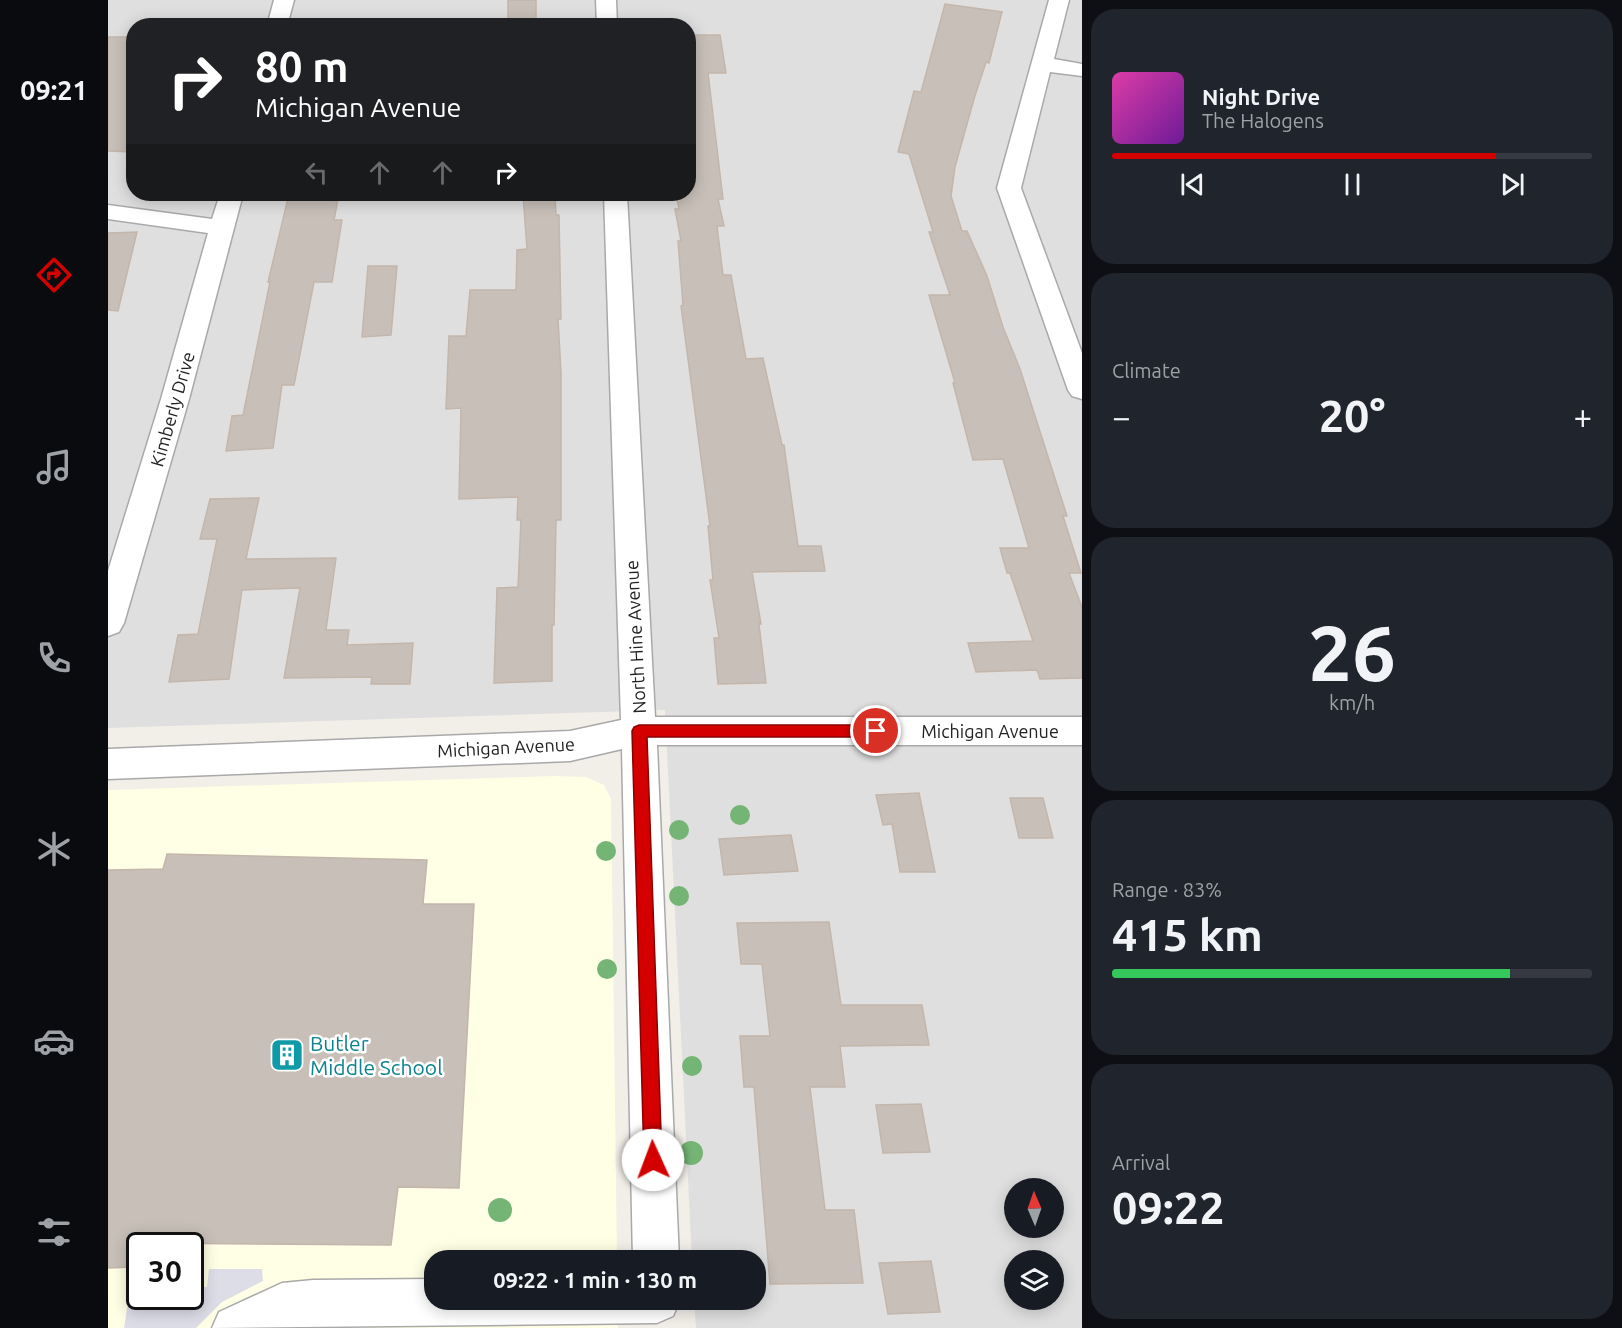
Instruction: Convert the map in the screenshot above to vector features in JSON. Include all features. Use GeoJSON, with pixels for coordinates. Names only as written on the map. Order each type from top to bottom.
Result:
{"type":"FeatureCollection","features":[{"type":"Feature","properties":{"kind":"street"},"geometry":{"type":"LineString","coordinates":[[279,18],[284,0]]}},
{"type":"Feature","properties":{"kind":"street"},"geometry":{"type":"LineString","coordinates":[[606,0],[607,18]]}},
{"type":"Feature","properties":{"kind":"street"},"geometry":{"type":"LineString","coordinates":[[1059,0],[1009,188],[1082,390]]}},
{"type":"Feature","properties":{"kind":"street"},"geometry":{"type":"LineString","coordinates":[[1042,64],[1082,70]]}},
{"type":"Feature","properties":{"kind":"street","name":"Kimberly Drive"},"geometry":{"type":"LineString","coordinates":[[108,623],[175,399],[229,201]]}},
{"type":"Feature","properties":{"kind":"street","name":"North Hine Avenue"},"geometry":{"type":"LineString","coordinates":[[615,201],[639,731],[656,1250]]}},
{"type":"Feature","properties":{"kind":"street"},"geometry":{"type":"LineString","coordinates":[[108,212],[222,228]]}},
{"type":"Feature","properties":{"kind":"street","name":"Michigan Avenue"},"geometry":{"type":"LineString","coordinates":[[108,764],[570,746],[639,731],[1082,731]]}},
{"type":"Feature","properties":{"kind":"street"},"geometry":{"type":"LineString","coordinates":[[235,1328],[282,1306],[314,1303],[424,1302]]}},
{"type":"Feature","properties":{"kind":"street"},"geometry":{"type":"LineString","coordinates":[[657,1310],[658,1328]]}},
{"type":"Feature","properties":{"kind":"shaded area"},"geometry":{"type":"Polygon","coordinates":[[[108,0],[1082,0],[1082,1328],[696,1328],[695,1310],[766,1310],[766,1250],[692,1250],[665,710],[108,728],[108,0]]]}},
{"type":"Feature","properties":{"kind":"shaded area"},"geometry":{"type":"Polygon","coordinates":[[[554,776],[586,777],[604,785],[611,799],[617,1250],[424,1250],[424,1310],[618,1310],[618,1328],[108,1328],[108,790],[554,776]]]}},
{"type":"Feature","properties":{"kind":"shaded area"},"geometry":{"type":"Polygon","coordinates":[[[209,1269],[262,1269],[263,1281],[222,1302],[196,1328],[124,1328],[127,1310],[204,1310],[204,1287],[207,1287],[209,1269]]]}},
{"type":"Feature","properties":{"kind":"building"},"geometry":{"type":"Polygon","coordinates":[[[508,0],[536,0],[536,18],[508,18],[508,0]]]}},
{"type":"Feature","properties":{"kind":"building"},"geometry":{"type":"Polygon","coordinates":[[[945,4],[1002,12],[989,63],[986,62],[955,167],[951,196],[962,231],[967,231],[987,276],[1003,327],[1020,369],[1067,516],[1063,516],[1081,573],[1069,573],[1082,607],[1082,678],[1040,679],[1037,670],[976,672],[968,643],[1033,641],[1000,548],[1029,548],[1003,459],[973,460],[953,383],[955,383],[929,295],[950,295],[929,232],[933,232],[909,154],[898,152],[914,91],[921,92],[945,4]]]}},
{"type":"Feature","properties":{"kind":"building"},"geometry":{"type":"Polygon","coordinates":[[[696,35],[720,35],[726,73],[708,73],[723,199],[718,199],[724,226],[717,226],[723,275],[731,275],[746,359],[763,358],[782,445],[784,445],[798,546],[821,546],[825,571],[752,572],[761,624],[759,624],[766,683],[718,684],[714,638],[719,638],[710,580],[713,580],[708,526],[710,526],[681,306],[683,305],[678,241],[681,241],[675,209],[679,209],[677,201],[696,201],[696,35]]]}},
{"type":"Feature","properties":{"kind":"building"},"geometry":{"type":"Polygon","coordinates":[[[108,37],[126,37],[126,152],[108,151],[108,37]]]}},
{"type":"Feature","properties":{"kind":"building"},"geometry":{"type":"Polygon","coordinates":[[[287,201],[338,201],[334,220],[342,220],[332,282],[314,282],[294,385],[282,385],[273,448],[226,451],[232,416],[243,415],[270,282],[268,282],[287,201]]]}},
{"type":"Feature","properties":{"kind":"building"},"geometry":{"type":"Polygon","coordinates":[[[524,201],[555,201],[556,215],[559,215],[561,319],[558,319],[561,372],[561,520],[556,520],[552,681],[494,683],[497,588],[518,587],[521,520],[517,520],[518,497],[459,499],[461,408],[446,409],[449,336],[466,336],[470,290],[516,290],[517,250],[527,249],[524,201]]]}},
{"type":"Feature","properties":{"kind":"building"},"geometry":{"type":"Polygon","coordinates":[[[137,232],[118,311],[108,310],[108,233],[137,232]]]}},
{"type":"Feature","properties":{"kind":"building"},"geometry":{"type":"Polygon","coordinates":[[[368,266],[397,266],[391,335],[362,337],[368,266]]]}},
{"type":"Feature","properties":{"kind":"building"},"geometry":{"type":"Polygon","coordinates":[[[259,498],[246,559],[336,558],[326,630],[349,630],[347,645],[413,643],[410,684],[371,684],[372,677],[284,678],[300,588],[242,590],[229,679],[169,682],[178,635],[198,634],[217,539],[200,539],[210,499],[259,498]]]}},
{"type":"Feature","properties":{"kind":"building"},"geometry":{"type":"Polygon","coordinates":[[[919,793],[935,872],[900,872],[892,824],[883,825],[876,795],[919,793]]]}},
{"type":"Feature","properties":{"kind":"building"},"geometry":{"type":"Polygon","coordinates":[[[1010,798],[1043,798],[1053,838],[1019,838],[1010,798]]]}},
{"type":"Feature","properties":{"kind":"building"},"geometry":{"type":"Polygon","coordinates":[[[791,835],[798,871],[724,875],[719,839],[791,835]]]}},
{"type":"Feature","properties":{"kind":"building","name":"Butler Middle School"},"geometry":{"type":"Polygon","coordinates":[[[167,854],[427,860],[423,904],[474,904],[459,1188],[398,1187],[391,1245],[204,1244],[204,1232],[126,1232],[126,1267],[108,1268],[108,870],[163,869],[167,854]]]}},
{"type":"Feature","properties":{"kind":"building"},"geometry":{"type":"Polygon","coordinates":[[[829,922],[841,1005],[922,1005],[929,1045],[840,1046],[845,1087],[810,1087],[825,1210],[854,1210],[863,1283],[770,1284],[754,1087],[744,1087],[740,1036],[770,1036],[762,964],[741,964],[737,923],[829,922]]]}},
{"type":"Feature","properties":{"kind":"building"},"geometry":{"type":"Polygon","coordinates":[[[921,1104],[930,1152],[883,1153],[876,1105],[921,1104]]]}},
{"type":"Feature","properties":{"kind":"building"},"geometry":{"type":"Polygon","coordinates":[[[931,1261],[940,1312],[888,1314],[879,1263],[931,1261]]]}},
{"type":"Feature","properties":{"kind":"place","name":"Butler Middle School"},"geometry":{"type":"Point","coordinates":[287,1055]}},
{"type":"Feature","properties":{"kind":"route"},"geometry":{"type":"LineString","coordinates":[[653,1160],[639,731],[876,731]]}}]}
